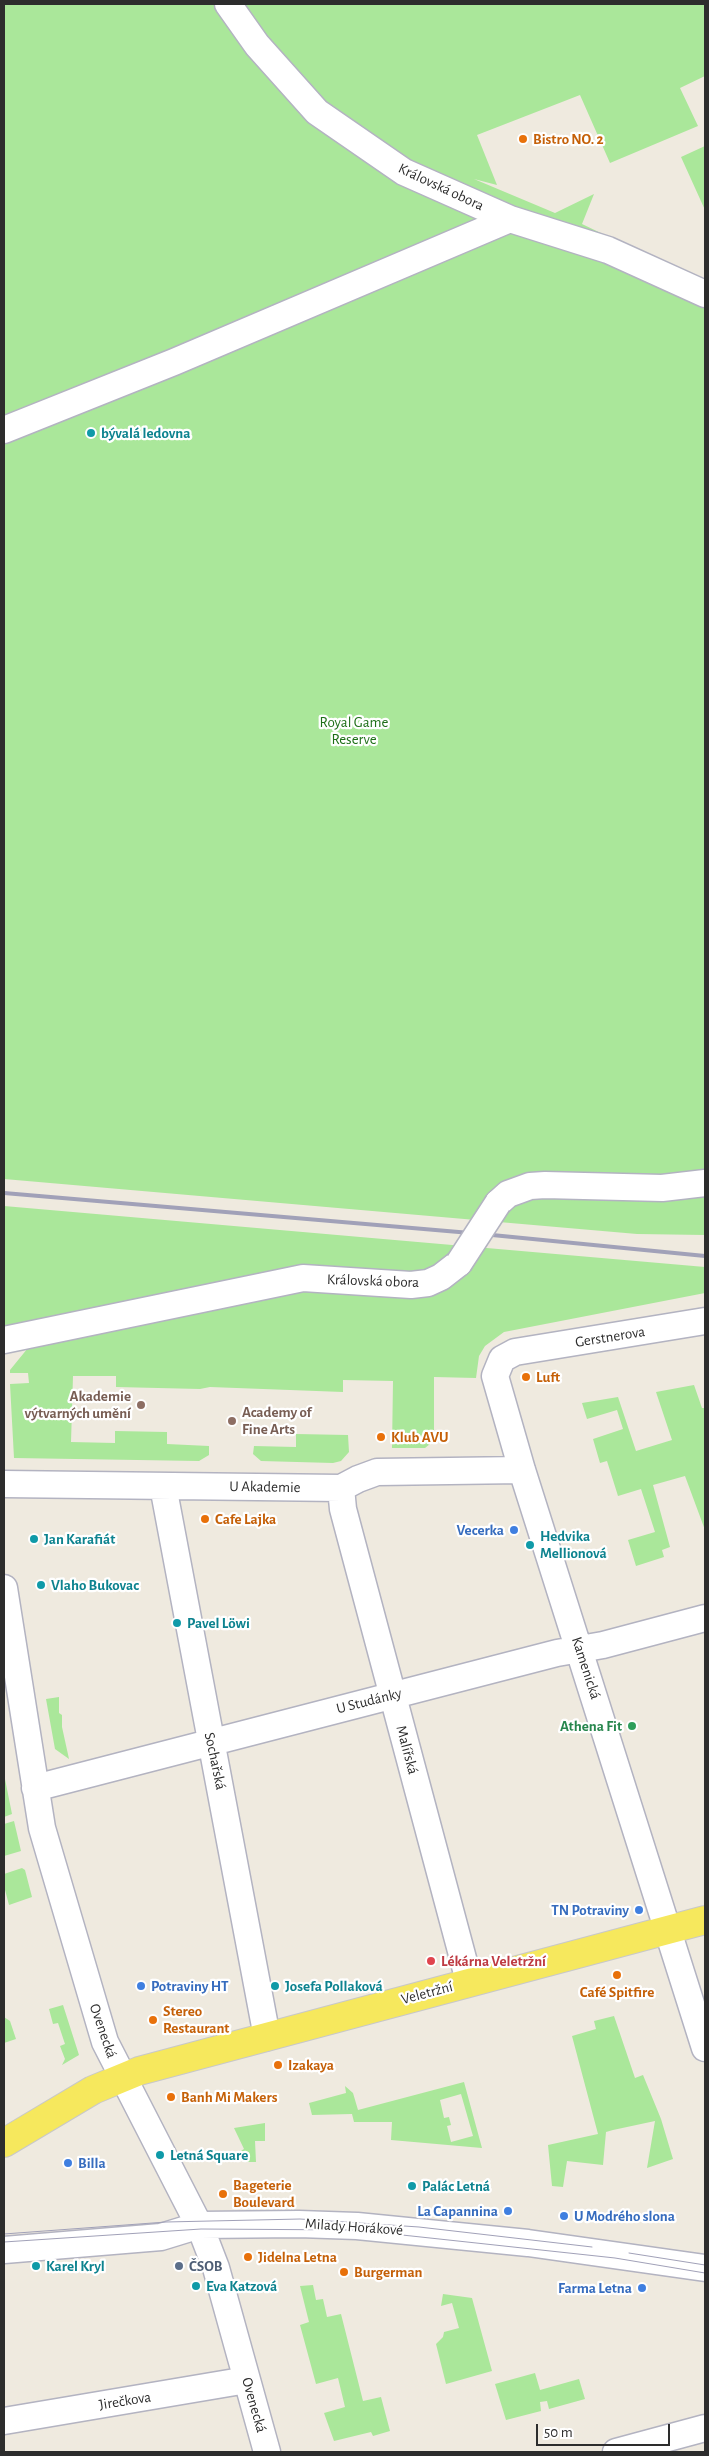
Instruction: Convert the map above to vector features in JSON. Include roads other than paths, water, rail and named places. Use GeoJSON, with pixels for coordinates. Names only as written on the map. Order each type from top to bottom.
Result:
{"type":"FeatureCollection","features":[{"type":"Feature","properties":{"kind":"main road","name":"Veletržní"},"geometry":{"type":"LineString","coordinates":[[121,2077],[469,1981],[705,1920]]}},
{"type":"Feature","properties":{"kind":"main road"},"geometry":{"type":"LineString","coordinates":[[4,2143],[93,2090],[121,2077]]}},
{"type":"Feature","properties":{"kind":"street","name":"Královská obora"},"geometry":{"type":"LineString","coordinates":[[228,4],[257,46],[318,112],[404,172],[510,219],[608,250],[705,294]]}},
{"type":"Feature","properties":{"kind":"street"},"geometry":{"type":"LineString","coordinates":[[4,430],[174,362],[510,219]]}},
{"type":"Feature","properties":{"kind":"street","name":"Královská obora"},"geometry":{"type":"LineString","coordinates":[[4,1340],[303,1278],[411,1285],[428,1283],[441,1277],[459,1263],[498,1203],[508,1194],[530,1186],[662,1188],[705,1183]]}},
{"type":"Feature","properties":{"kind":"street","name":"Gerstnerova"},"geometry":{"type":"LineString","coordinates":[[515,1352],[705,1321]]}},
{"type":"Feature","properties":{"kind":"street","name":"Kamenická"},"geometry":{"type":"LineString","coordinates":[[515,1352],[502,1359],[495,1376],[522,1470],[669,1929],[705,2048]]}},
{"type":"Feature","properties":{"kind":"street","name":"U Akademie"},"geometry":{"type":"LineString","coordinates":[[4,1484],[341,1488],[377,1472],[522,1470]]}},
{"type":"Feature","properties":{"kind":"street","name":"Sochařská"},"geometry":{"type":"LineString","coordinates":[[163,1486],[267,2037]]}},
{"type":"Feature","properties":{"kind":"street","name":"Malířská"},"geometry":{"type":"LineString","coordinates":[[341,1488],[343,1509],[469,1981]]}},
{"type":"Feature","properties":{"kind":"street","name":"Ovenecká"},"geometry":{"type":"LineString","coordinates":[[4,1588],[42,1828],[105,2042],[121,2077],[200,2225],[216,2268],[267,2452]]}},
{"type":"Feature","properties":{"kind":"street","name":"U Studánky"},"geometry":{"type":"LineString","coordinates":[[35,1788],[393,1695],[579,1649],[603,1645],[705,1618]]}},
{"type":"Feature","properties":{"kind":"street","name":"Milady Horákové"},"geometry":{"type":"LineString","coordinates":[[4,2250],[161,2237],[200,2225],[356,2226],[615,2254],[705,2268]]}},
{"type":"Feature","properties":{"kind":"street","name":"Jirečkova"},"geometry":{"type":"LineString","coordinates":[[4,2421],[247,2380]]}},
{"type":"Feature","properties":{"kind":"street"},"geometry":{"type":"LineString","coordinates":[[616,2452],[705,2428]]}},
{"type":"Feature","properties":{"kind":"tram line"},"geometry":{"type":"LineString","coordinates":[[4,2234],[166,2222],[300,2219],[419,2227],[592,2247]]}},
{"type":"Feature","properties":{"kind":"tram line"},"geometry":{"type":"LineString","coordinates":[[4,2242],[201,2229],[356,2230],[615,2258],[705,2273]]}},
{"type":"Feature","properties":{"kind":"tram line"},"geometry":{"type":"LineString","coordinates":[[629,2253],[705,2265]]}},
{"type":"Feature","properties":{"kind":"railway"},"geometry":{"type":"LineString","coordinates":[[4,1193],[482,1234],[705,1256]]}},
{"type":"Feature","properties":{"kind":"place","name":"Bistro NO. 2"},"geometry":{"type":"Point","coordinates":[523,139]}},
{"type":"Feature","properties":{"kind":"place","name":"bývalá ledovna"},"geometry":{"type":"Point","coordinates":[91,433]}},
{"type":"Feature","properties":{"kind":"place","name":"Luft"},"geometry":{"type":"Point","coordinates":[526,1377]}},
{"type":"Feature","properties":{"kind":"place","name":"Akademie výtvarných umění"},"geometry":{"type":"Point","coordinates":[141,1405]}},
{"type":"Feature","properties":{"kind":"place","name":"Academy of Fine Arts"},"geometry":{"type":"Point","coordinates":[232,1421]}},
{"type":"Feature","properties":{"kind":"place","name":"Klub AVU"},"geometry":{"type":"Point","coordinates":[381,1437]}},
{"type":"Feature","properties":{"kind":"place","name":"Cafe Lajka"},"geometry":{"type":"Point","coordinates":[205,1519]}},
{"type":"Feature","properties":{"kind":"place","name":"Vecerka"},"geometry":{"type":"Point","coordinates":[514,1530]}},
{"type":"Feature","properties":{"kind":"place","name":"Jan Karafiát"},"geometry":{"type":"Point","coordinates":[34,1539]}},
{"type":"Feature","properties":{"kind":"place","name":"Hedvika Mellionová"},"geometry":{"type":"Point","coordinates":[530,1545]}},
{"type":"Feature","properties":{"kind":"place","name":"Vlaho Bukovac"},"geometry":{"type":"Point","coordinates":[41,1585]}},
{"type":"Feature","properties":{"kind":"place","name":"Pavel Löwi"},"geometry":{"type":"Point","coordinates":[177,1623]}},
{"type":"Feature","properties":{"kind":"place","name":"Athena Fit"},"geometry":{"type":"Point","coordinates":[632,1726]}},
{"type":"Feature","properties":{"kind":"place","name":"TN Potraviny"},"geometry":{"type":"Point","coordinates":[639,1910]}},
{"type":"Feature","properties":{"kind":"place","name":"Lékárna Veletržní"},"geometry":{"type":"Point","coordinates":[431,1961]}},
{"type":"Feature","properties":{"kind":"place","name":"Café Spitfire"},"geometry":{"type":"Point","coordinates":[617,1975]}},
{"type":"Feature","properties":{"kind":"place","name":"Potraviny HT"},"geometry":{"type":"Point","coordinates":[141,1986]}},
{"type":"Feature","properties":{"kind":"place","name":"Josefa Pollaková"},"geometry":{"type":"Point","coordinates":[275,1986]}},
{"type":"Feature","properties":{"kind":"place","name":"Stereo Restaurant"},"geometry":{"type":"Point","coordinates":[153,2020]}},
{"type":"Feature","properties":{"kind":"place","name":"Izakaya"},"geometry":{"type":"Point","coordinates":[278,2065]}},
{"type":"Feature","properties":{"kind":"place","name":"Banh Mi Makers"},"geometry":{"type":"Point","coordinates":[171,2097]}},
{"type":"Feature","properties":{"kind":"place","name":"Letná Square"},"geometry":{"type":"Point","coordinates":[160,2155]}},
{"type":"Feature","properties":{"kind":"place","name":"Billa"},"geometry":{"type":"Point","coordinates":[68,2163]}},
{"type":"Feature","properties":{"kind":"place","name":"Palác Letná"},"geometry":{"type":"Point","coordinates":[412,2186]}},
{"type":"Feature","properties":{"kind":"place","name":"Bageterie Boulevard"},"geometry":{"type":"Point","coordinates":[223,2194]}},
{"type":"Feature","properties":{"kind":"place","name":"La Capannina"},"geometry":{"type":"Point","coordinates":[508,2211]}},
{"type":"Feature","properties":{"kind":"place","name":"U Modrého slona"},"geometry":{"type":"Point","coordinates":[564,2216]}},
{"type":"Feature","properties":{"kind":"place","name":"Jidelna Letna"},"geometry":{"type":"Point","coordinates":[248,2257]}},
{"type":"Feature","properties":{"kind":"place","name":"Karel Kryl"},"geometry":{"type":"Point","coordinates":[36,2266]}},
{"type":"Feature","properties":{"kind":"place","name":"ČSOB"},"geometry":{"type":"Point","coordinates":[179,2266]}},
{"type":"Feature","properties":{"kind":"place","name":"Burgerman"},"geometry":{"type":"Point","coordinates":[344,2272]}},
{"type":"Feature","properties":{"kind":"place","name":"Eva Katzová"},"geometry":{"type":"Point","coordinates":[196,2286]}},
{"type":"Feature","properties":{"kind":"place","name":"Farma Letna"},"geometry":{"type":"Point","coordinates":[642,2288]}},
{"type":"Feature","properties":{"kind":"park label","name":"Royal Game Reserve"},"geometry":{"type":"Point","coordinates":[354,730]}}]}
